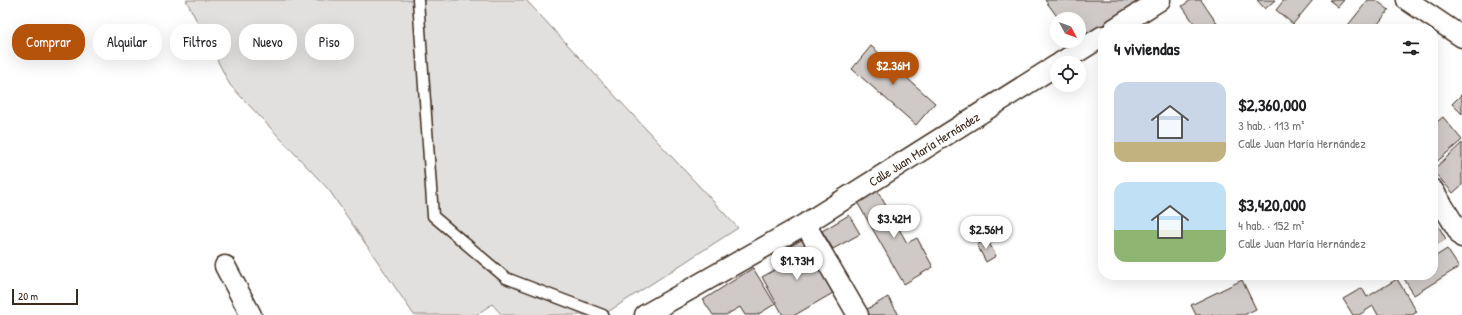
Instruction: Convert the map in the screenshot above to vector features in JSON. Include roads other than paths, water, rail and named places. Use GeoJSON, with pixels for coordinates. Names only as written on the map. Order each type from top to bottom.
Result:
{"type":"FeatureCollection","features":[{"type":"Feature","properties":{"kind":"street"},"geometry":{"type":"LineString","coordinates":[[1122,24],[1160,0]]}},
{"type":"Feature","properties":{"kind":"street"},"geometry":{"type":"LineString","coordinates":[[1407,0],[1462,37]]}},
{"type":"Feature","properties":{"kind":"street"},"geometry":{"type":"LineString","coordinates":[[1071,56],[1098,39]]}},
{"type":"Feature","properties":{"kind":"street","name":"Calle Juan María Hernández"},"geometry":{"type":"LineString","coordinates":[[644,315],[805,224],[1050,69]]}},
{"type":"Feature","properties":{"kind":"street"},"geometry":{"type":"LineString","coordinates":[[1438,198],[1462,237]]}},
{"type":"Feature","properties":{"kind":"street"},"geometry":{"type":"LineString","coordinates":[[805,224],[858,315]]}},
{"type":"Feature","properties":{"kind":"street"},"geometry":{"type":"LineString","coordinates":[[225,266],[252,315]]}},
{"type":"Feature","properties":{"kind":"lane"},"geometry":{"type":"LineString","coordinates":[[418,0],[433,216],[506,278],[603,315]]}}]}
